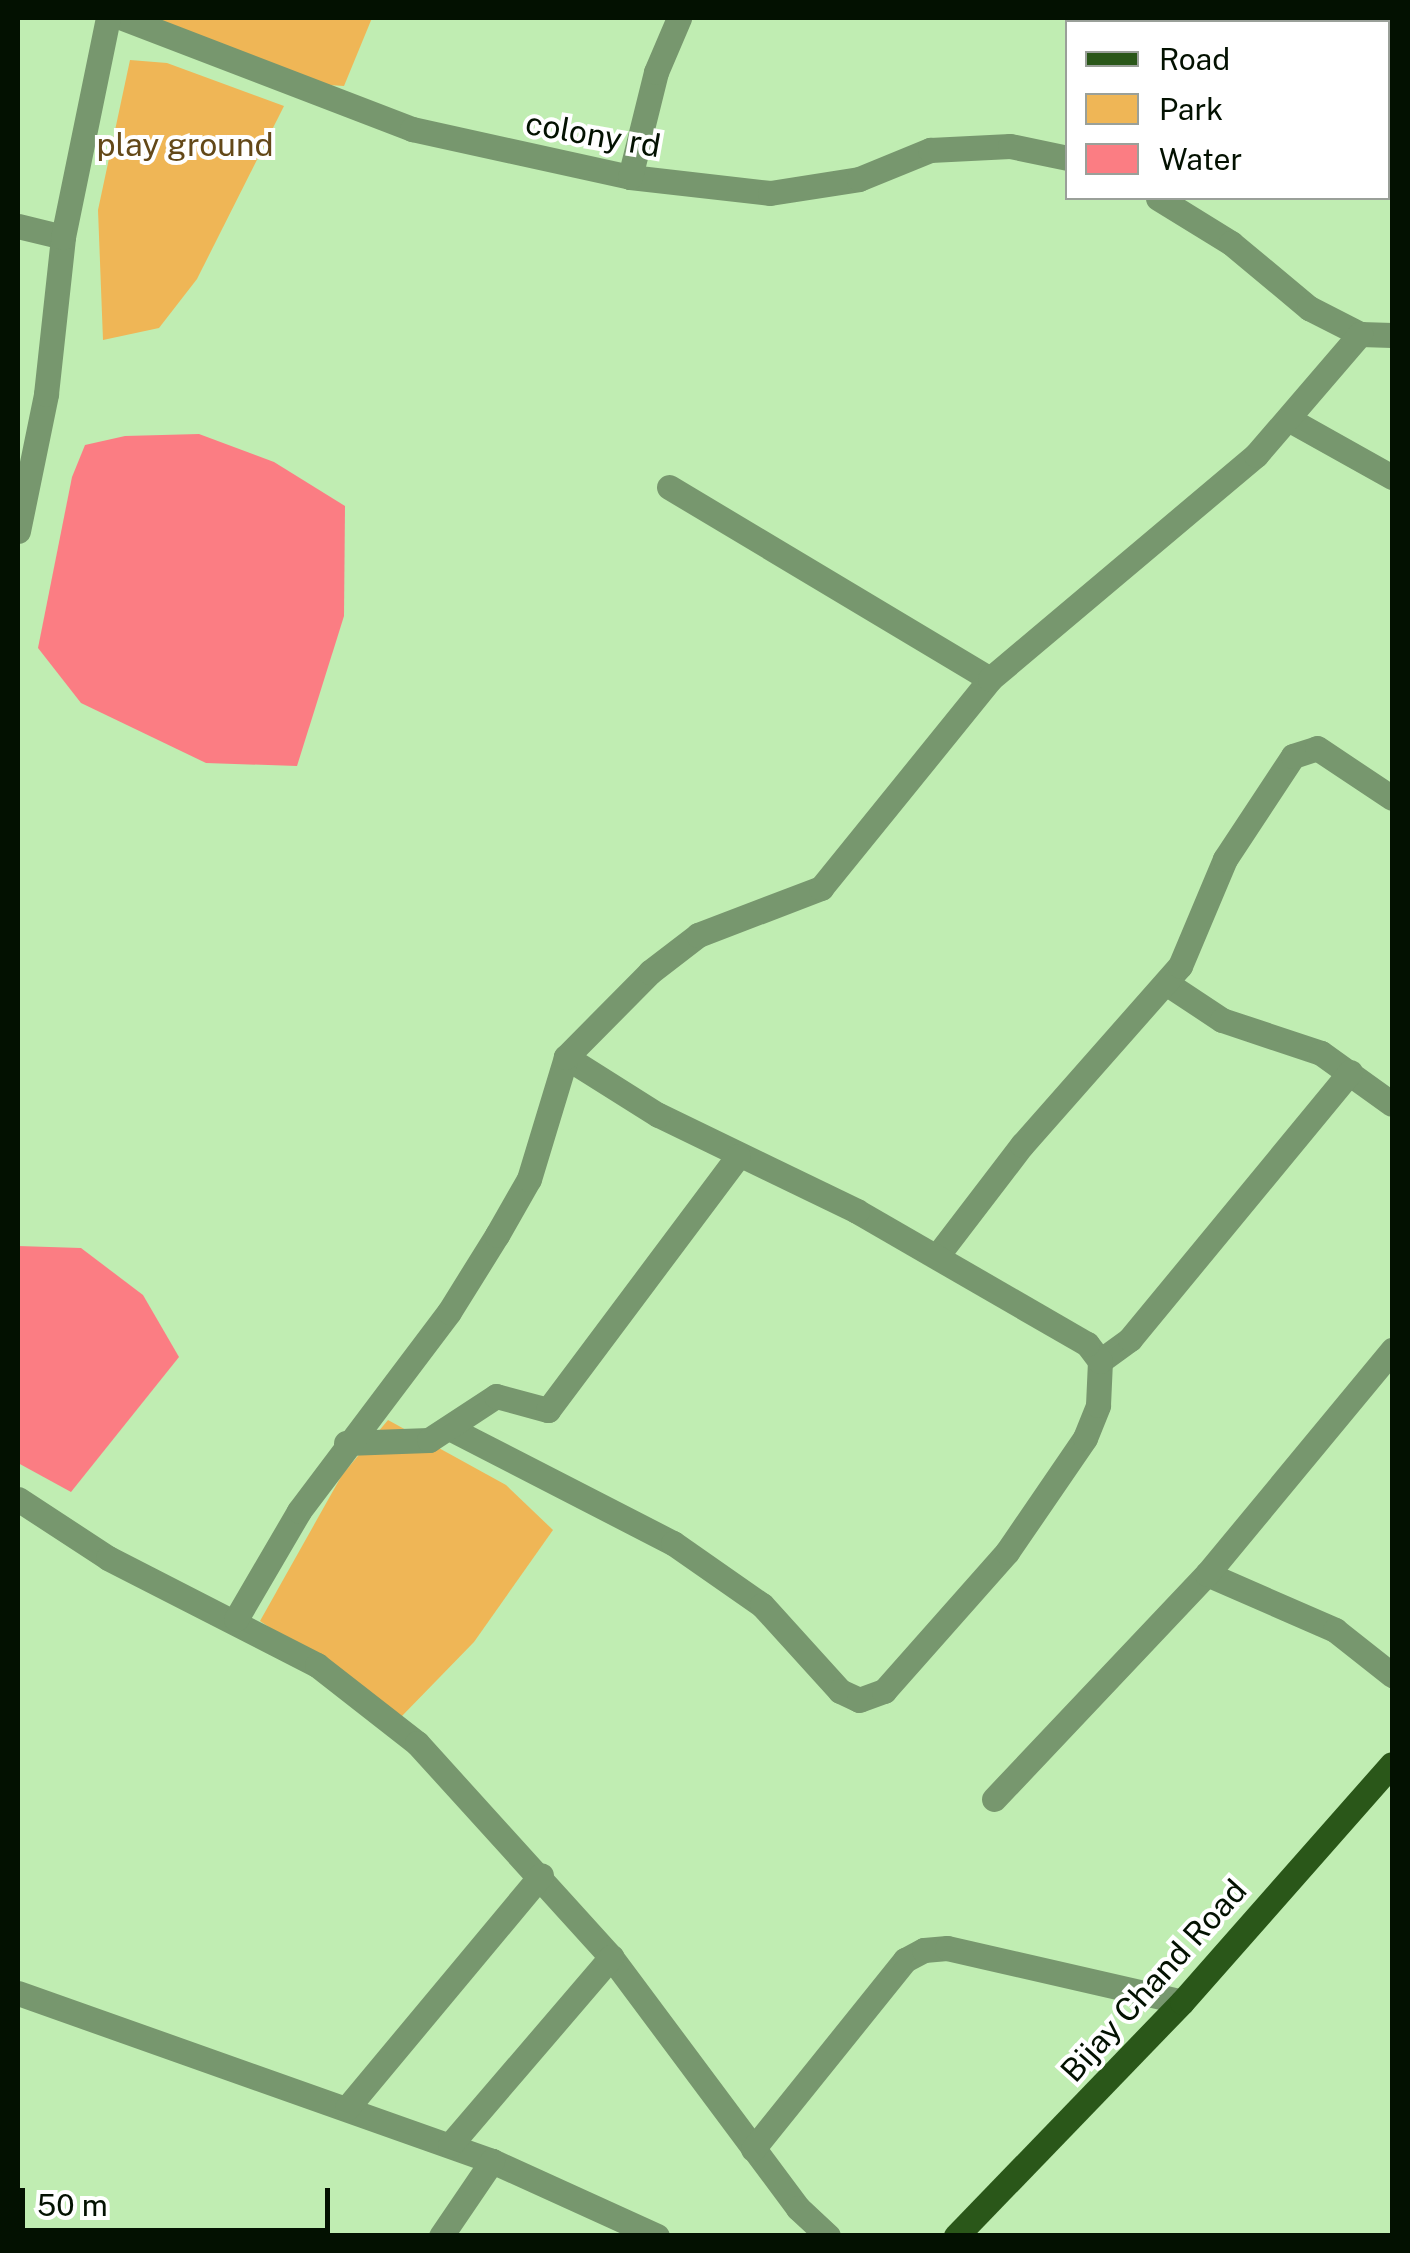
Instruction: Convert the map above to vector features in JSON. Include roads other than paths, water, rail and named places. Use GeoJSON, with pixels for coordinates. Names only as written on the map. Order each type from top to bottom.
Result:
{"type":"FeatureCollection","features":[{"type":"Feature","properties":{"kind":"main road","name":"Bijay Chand Road"},"geometry":{"type":"LineString","coordinates":[[956,2236],[1182,2002],[1392,1764]]}},
{"type":"Feature","properties":{"kind":"street"},"geometry":{"type":"LineString","coordinates":[[18,532],[46,394],[63,237],[108,18]]}},
{"type":"Feature","properties":{"kind":"street","name":"colony rd"},"geometry":{"type":"LineString","coordinates":[[123,18],[412,129],[630,177],[770,192],[859,179],[930,150],[1010,146],[1065,157]]}},
{"type":"Feature","properties":{"kind":"street"},"geometry":{"type":"LineString","coordinates":[[630,177],[656,72],[679,18]]}},
{"type":"Feature","properties":{"kind":"street"},"geometry":{"type":"LineString","coordinates":[[1161,200],[1232,243],[1309,308],[1360,334],[1392,334]]}},
{"type":"Feature","properties":{"kind":"street"},"geometry":{"type":"LineString","coordinates":[[18,226],[63,237]]}},
{"type":"Feature","properties":{"kind":"street"},"geometry":{"type":"LineString","coordinates":[[236,1619],[346,1443],[449,1312],[529,1180],[566,1058],[650,972],[698,936],[820,888],[990,679],[1290,420],[1360,334]]}},
{"type":"Feature","properties":{"kind":"street"},"geometry":{"type":"LineString","coordinates":[[1290,420],[1392,477]]}},
{"type":"Feature","properties":{"kind":"street"},"geometry":{"type":"LineString","coordinates":[[670,486],[990,679]]}},
{"type":"Feature","properties":{"kind":"street"},"geometry":{"type":"LineString","coordinates":[[938,1256],[1022,1145],[1166,983],[1191,944],[1226,859],[1293,756],[1317,748],[1392,798]]}},
{"type":"Feature","properties":{"kind":"street"},"geometry":{"type":"LineString","coordinates":[[1166,983],[1222,1020],[1286,1038],[1350,1072],[1392,1104]]}},
{"type":"Feature","properties":{"kind":"street"},"geometry":{"type":"LineString","coordinates":[[452,1429],[673,1544],[762,1605],[840,1691],[859,1700],[884,1691],[1027,1524],[1085,1438],[1104,1382],[1100,1361],[1086,1344],[938,1256],[618,1093],[566,1058]]}},
{"type":"Feature","properties":{"kind":"street"},"geometry":{"type":"LineString","coordinates":[[1100,1361],[1130,1339],[1350,1072]]}},
{"type":"Feature","properties":{"kind":"street"},"geometry":{"type":"LineString","coordinates":[[346,1443],[429,1440],[452,1429],[496,1396],[538,1411],[556,1403],[738,1156]]}},
{"type":"Feature","properties":{"kind":"street"},"geometry":{"type":"LineString","coordinates":[[994,1799],[1207,1574],[1388,1364]]}},
{"type":"Feature","properties":{"kind":"street"},"geometry":{"type":"LineString","coordinates":[[18,1499],[108,1558],[236,1619],[318,1665],[417,1743],[542,1875],[611,1957],[753,2149],[828,2236]]}},
{"type":"Feature","properties":{"kind":"street"},"geometry":{"type":"LineString","coordinates":[[1207,1574],[1335,1630],[1392,1675]]}},
{"type":"Feature","properties":{"kind":"street"},"geometry":{"type":"LineString","coordinates":[[347,2108],[542,1875]]}},
{"type":"Feature","properties":{"kind":"street"},"geometry":{"type":"LineString","coordinates":[[753,2149],[904,1960],[924,1950],[947,1948],[1182,2002]]}},
{"type":"Feature","properties":{"kind":"street"},"geometry":{"type":"LineString","coordinates":[[450,2145],[611,1957]]}},
{"type":"Feature","properties":{"kind":"street"},"geometry":{"type":"LineString","coordinates":[[18,1993],[450,2145],[656,2236]]}},
{"type":"Feature","properties":{"kind":"street"},"geometry":{"type":"LineString","coordinates":[[441,2236],[492,2161]]}},
{"type":"Feature","properties":{"kind":"water"},"geometry":{"type":"Polygon","coordinates":[[[199,434],[274,462],[345,506],[344,616],[297,766],[206,763],[81,703],[38,648],[72,477],[85,445],[125,436],[199,434]]]}},
{"type":"Feature","properties":{"kind":"water"},"geometry":{"type":"Polygon","coordinates":[[[18,1246],[81,1248],[143,1295],[179,1357],[71,1492],[18,1463],[18,1246]]]}},
{"type":"Feature","properties":{"kind":"park label","name":"play ground"},"geometry":{"type":"Point","coordinates":[185,145]}}]}
